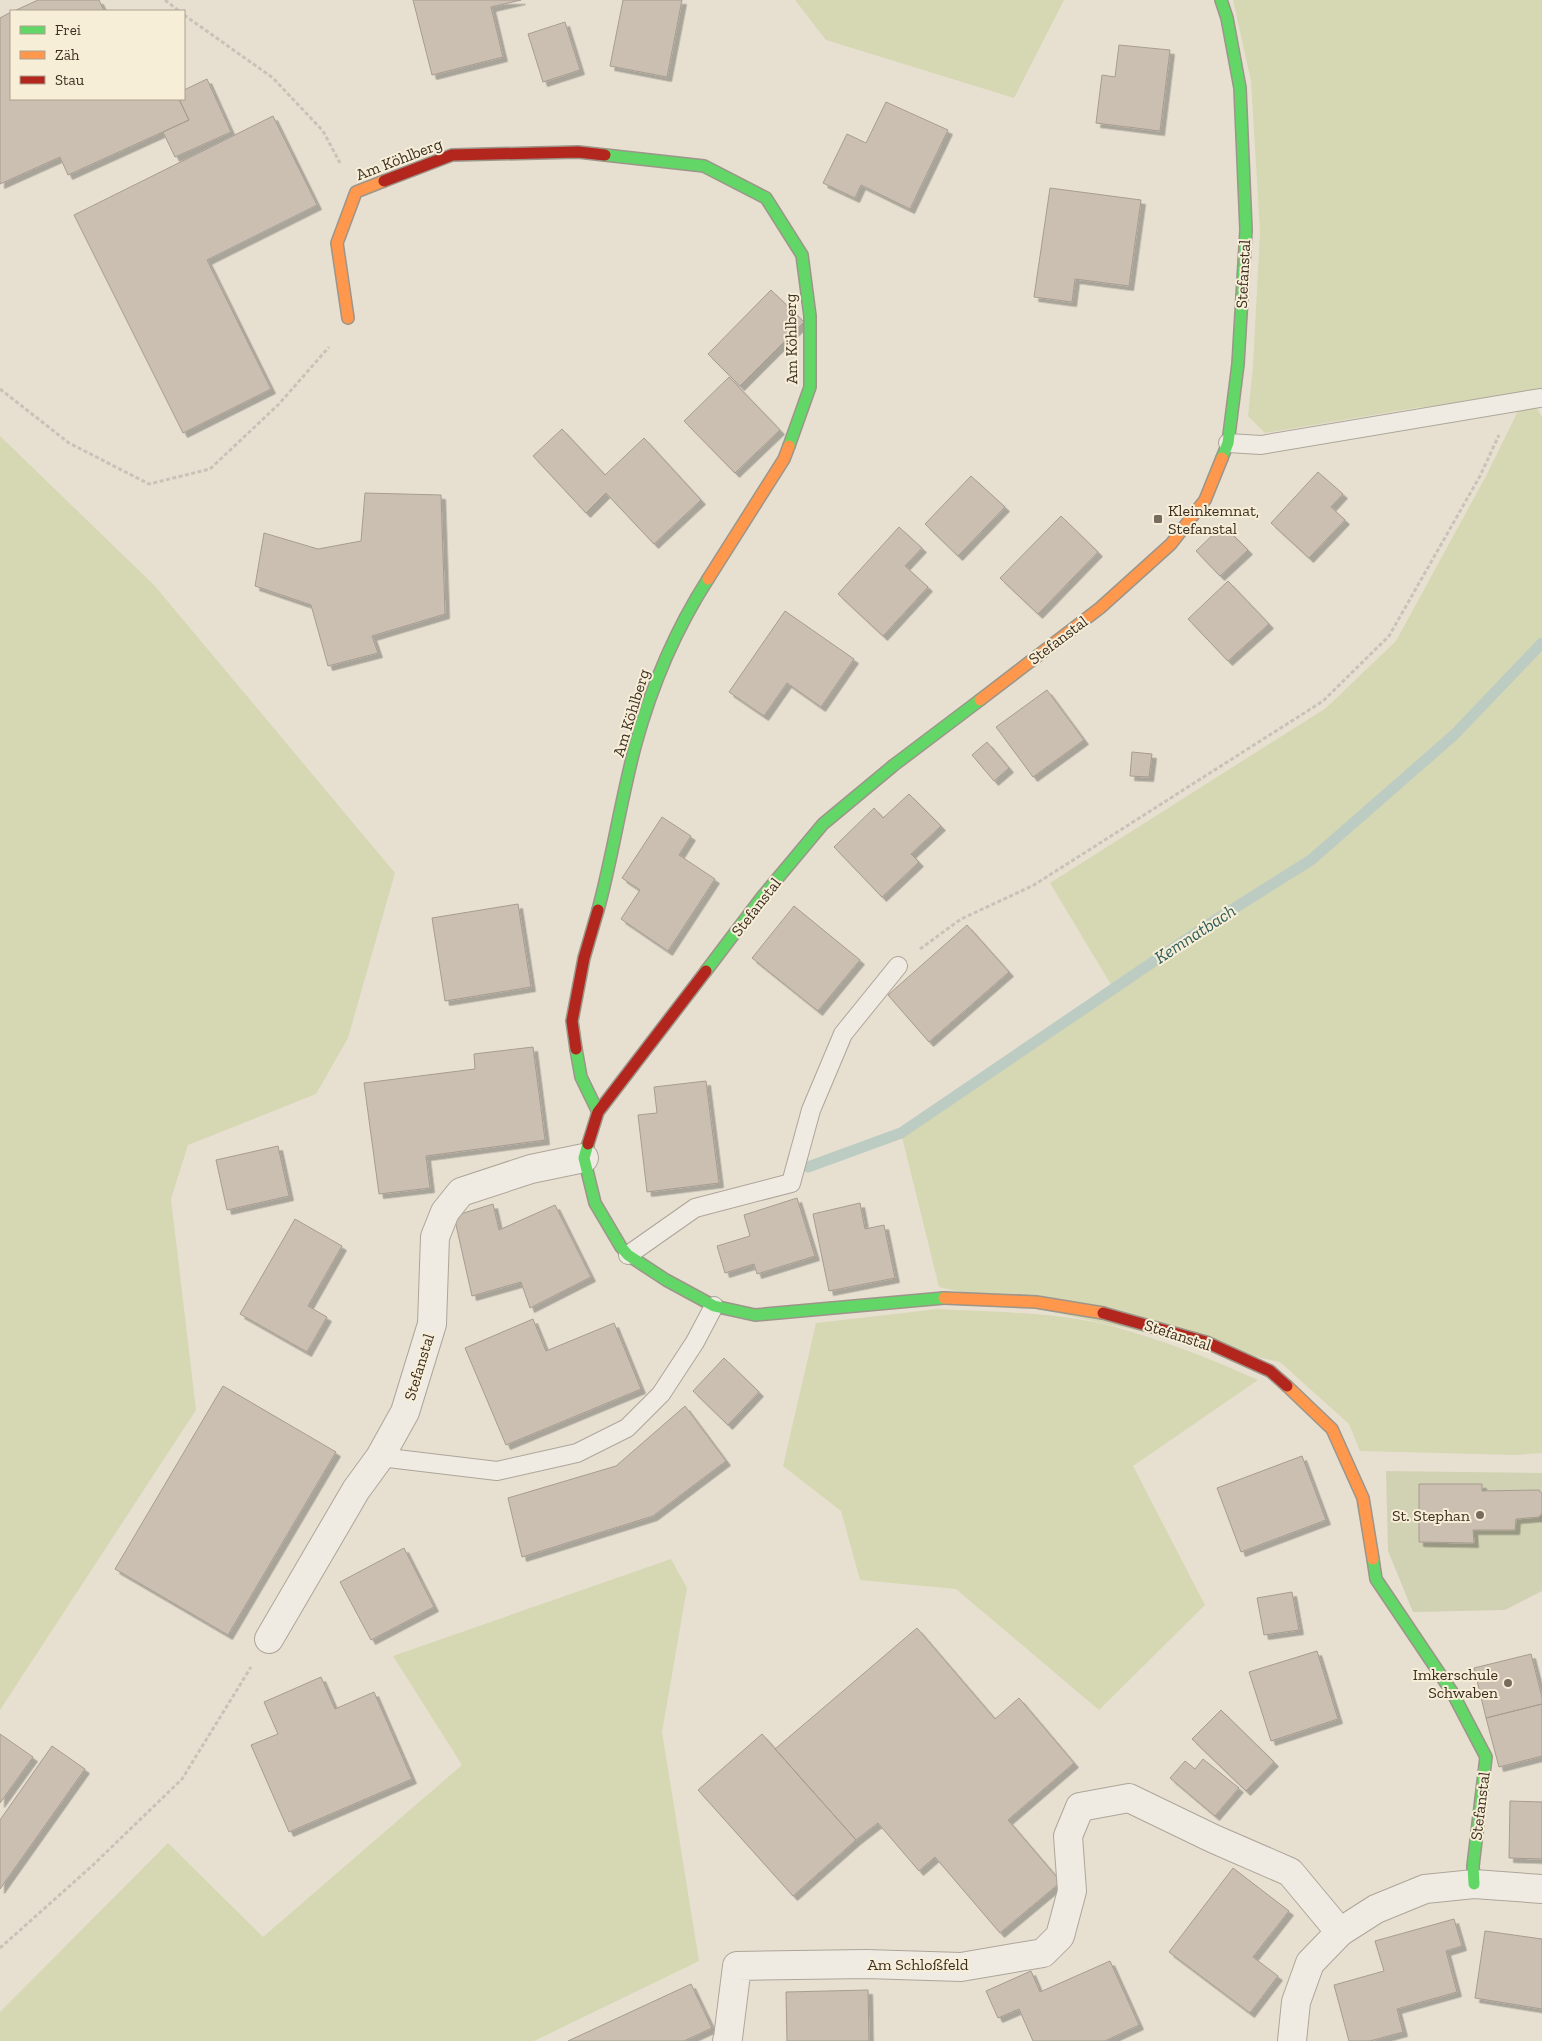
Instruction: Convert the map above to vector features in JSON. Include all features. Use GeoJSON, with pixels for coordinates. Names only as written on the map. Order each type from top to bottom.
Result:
{"type":"FeatureCollection","features":[{"type":"Feature","properties":{"kind":"street","name":"Stefanstal"},"geometry":{"type":"LineString","coordinates":[[1221,0],[1228,18],[1240,88],[1246,230],[1238,364],[1228,443],[1205,500],[1171,544],[1100,608],[894,765],[823,824],[762,897],[598,1112],[584,1158],[595,1203],[621,1247],[628,1255],[666,1280],[714,1306],[755,1315],[939,1298],[1036,1302],[1109,1314],[1206,1342],[1270,1371],[1332,1429],[1363,1498],[1376,1579],[1452,1692],[1486,1757],[1473,1866],[1474,1884]]}},
{"type":"Feature","properties":{"kind":"street","name":"Am Köhlberg"},"geometry":{"type":"LineString","coordinates":[[348,318],[337,243],[356,192],[452,156],[578,152],[704,166],[766,198],[802,256],[810,316],[810,387],[784,459],[689,609],[658,675],[636,744],[608,874],[584,958],[572,1021],[581,1077],[598,1112]]}},
{"type":"Feature","properties":{"kind":"street","name":"Stefanstal"},"geometry":{"type":"LineString","coordinates":[[269,1639],[356,1490],[380,1457],[405,1412],[432,1324],[435,1237],[445,1212],[462,1192],[531,1169],[584,1158]]}},
{"type":"Feature","properties":{"kind":"street","name":"Am Schloßfeld"},"geometry":{"type":"LineString","coordinates":[[727,2041],[737,1966],[866,1964],[961,1967],[1043,1953],[1060,1936],[1072,1891],[1068,1836],[1080,1807],[1129,1798],[1214,1839],[1290,1872],[1340,1932]]}},
{"type":"Feature","properties":{"kind":"street"},"geometry":{"type":"LineString","coordinates":[[1292,2041],[1296,2002],[1310,1962],[1340,1932],[1376,1909],[1425,1889],[1474,1884],[1542,1889]]}},
{"type":"Feature","properties":{"kind":"lane"},"geometry":{"type":"LineString","coordinates":[[1228,443],[1261,445],[1307,436],[1514,404],[1540,398]]}},
{"type":"Feature","properties":{"kind":"lane"},"geometry":{"type":"LineString","coordinates":[[628,1255],[695,1208],[791,1183],[811,1110],[843,1034],[898,966]]}},
{"type":"Feature","properties":{"kind":"lane"},"geometry":{"type":"LineString","coordinates":[[380,1457],[497,1471],[577,1453],[627,1428],[661,1394],[695,1342],[714,1306]]}},
{"type":"Feature","properties":{"kind":"path"},"geometry":{"type":"LineString","coordinates":[[165,0],[178,10]]}},
{"type":"Feature","properties":{"kind":"path"},"geometry":{"type":"LineString","coordinates":[[185,16],[273,78],[324,131],[356,192]]}},
{"type":"Feature","properties":{"kind":"path"},"geometry":{"type":"LineString","coordinates":[[0,389],[69,443],[149,484],[210,469],[285,398],[331,345],[348,318]]}},
{"type":"Feature","properties":{"kind":"path"},"geometry":{"type":"LineString","coordinates":[[898,966],[960,918],[1034,885],[1323,701],[1389,636],[1480,476],[1514,404]]}},
{"type":"Feature","properties":{"kind":"path"},"geometry":{"type":"LineString","coordinates":[[0,1948],[92,1866],[182,1779],[269,1639]]}},
{"type":"Feature","properties":{"kind":"green space"},"geometry":{"type":"Polygon","coordinates":[[[795,0],[1064,0],[1014,98],[826,40],[795,0]]]}},
{"type":"Feature","properties":{"kind":"green space"},"geometry":{"type":"Polygon","coordinates":[[[1233,0],[1542,0],[1542,388],[1513,398],[1415,408],[1265,433],[1248,416],[1253,366],[1260,232],[1251,81],[1233,0]]]}},
{"type":"Feature","properties":{"kind":"green space"},"geometry":{"type":"Polygon","coordinates":[[[1535,405],[1542,417],[1542,1453],[1514,1455],[1360,1451],[1349,1424],[1280,1362],[939,1287],[901,1133],[1113,988],[1050,883],[1326,708],[1396,641],[1486,476],[1519,409],[1535,405]]]}},
{"type":"Feature","properties":{"kind":"green space"},"geometry":{"type":"Polygon","coordinates":[[[0,436],[154,585],[395,873],[348,1038],[316,1094],[188,1145],[171,1199],[196,1410],[0,1710],[0,436]]]}},
{"type":"Feature","properties":{"kind":"green space"},"geometry":{"type":"Polygon","coordinates":[[[938,1309],[1045,1315],[1108,1325],[1146,1336],[1258,1380],[1133,1466],[1205,1605],[1099,1710],[956,1589],[860,1580],[841,1511],[783,1466],[816,1323],[938,1309]]]}},
{"type":"Feature","properties":{"kind":"green space"},"geometry":{"type":"Polygon","coordinates":[[[1386,1471],[1542,1473],[1542,1591],[1505,1610],[1413,1612],[1388,1551],[1386,1471]]]}},
{"type":"Feature","properties":{"kind":"green space"},"geometry":{"type":"Polygon","coordinates":[[[671,1559],[687,1588],[662,1732],[699,1961],[534,2041],[0,2041],[0,2012],[168,1843],[263,1937],[462,1765],[393,1656],[671,1559]]]}},
{"type":"Feature","properties":{"kind":"building"},"geometry":{"type":"Polygon","coordinates":[[[38,0],[99,0],[104,10],[16,10],[38,0]]]}},
{"type":"Feature","properties":{"kind":"building"},"geometry":{"type":"Polygon","coordinates":[[[413,0],[521,0],[491,7],[503,57],[432,75],[413,0]]]}},
{"type":"Feature","properties":{"kind":"building"},"geometry":{"type":"Polygon","coordinates":[[[623,0],[682,0],[667,77],[610,66],[623,0]]]}},
{"type":"Feature","properties":{"kind":"building"},"geometry":{"type":"Polygon","coordinates":[[[10,13],[10,100],[179,100],[189,120],[68,175],[60,157],[0,184],[0,18],[10,13]]]}},
{"type":"Feature","properties":{"kind":"building"},"geometry":{"type":"Polygon","coordinates":[[[565,22],[580,70],[543,82],[528,34],[565,22]]]}},
{"type":"Feature","properties":{"kind":"building"},"geometry":{"type":"Polygon","coordinates":[[[1119,45],[1170,50],[1160,131],[1096,123],[1102,75],[1115,77],[1119,45]]]}},
{"type":"Feature","properties":{"kind":"building"},"geometry":{"type":"Polygon","coordinates":[[[207,79],[231,132],[175,157],[163,132],[189,120],[179,100],[185,100],[185,90],[207,79]]]}},
{"type":"Feature","properties":{"kind":"building"},"geometry":{"type":"Polygon","coordinates":[[[886,102],[948,130],[910,209],[861,185],[855,198],[823,183],[847,134],[866,143],[886,102]]]}},
{"type":"Feature","properties":{"kind":"building"},"geometry":{"type":"Polygon","coordinates":[[[273,116],[317,205],[207,260],[271,389],[183,433],[74,215],[273,116]]]}},
{"type":"Feature","properties":{"kind":"building"},"geometry":{"type":"Polygon","coordinates":[[[1050,188],[1141,200],[1129,286],[1075,279],[1072,302],[1034,297],[1050,188]]]}},
{"type":"Feature","properties":{"kind":"building"},"geometry":{"type":"Polygon","coordinates":[[[771,290],[804,322],[740,386],[708,354],[771,290]]]}},
{"type":"Feature","properties":{"kind":"building"},"geometry":{"type":"Polygon","coordinates":[[[729,377],[780,430],[735,473],[684,421],[729,377]]]}},
{"type":"Feature","properties":{"kind":"building"},"geometry":{"type":"Polygon","coordinates":[[[562,429],[605,475],[644,438],[701,500],[654,544],[606,493],[586,513],[533,456],[562,429]]]}},
{"type":"Feature","properties":{"kind":"building"},"geometry":{"type":"Polygon","coordinates":[[[1318,472],[1343,494],[1331,507],[1345,520],[1309,558],[1271,523],[1318,472]]]}},
{"type":"Feature","properties":{"kind":"building"},"geometry":{"type":"Polygon","coordinates":[[[971,476],[1005,507],[958,556],[925,524],[971,476]]]}},
{"type":"Feature","properties":{"kind":"building"},"geometry":{"type":"Polygon","coordinates":[[[365,493],[441,495],[445,614],[372,636],[378,653],[328,666],[311,605],[255,586],[264,533],[318,549],[361,541],[365,493]]]}},
{"type":"Feature","properties":{"kind":"building"},"geometry":{"type":"Polygon","coordinates":[[[1061,516],[1098,552],[1038,614],[1000,578],[1061,516]]]}},
{"type":"Feature","properties":{"kind":"building"},"geometry":{"type":"Polygon","coordinates":[[[1223,525],[1248,550],[1220,576],[1196,551],[1223,525]]]}},
{"type":"Feature","properties":{"kind":"building"},"geometry":{"type":"Polygon","coordinates":[[[899,527],[922,548],[905,566],[928,587],[883,636],[838,594],[899,527]]]}},
{"type":"Feature","properties":{"kind":"building"},"geometry":{"type":"Polygon","coordinates":[[[1228,581],[1269,624],[1228,661],[1188,619],[1228,581]]]}},
{"type":"Feature","properties":{"kind":"building"},"geometry":{"type":"Polygon","coordinates":[[[785,611],[854,659],[821,707],[787,683],[764,716],[729,692],[785,611]]]}},
{"type":"Feature","properties":{"kind":"building"},"geometry":{"type":"Polygon","coordinates":[[[1047,690],[1084,740],[1033,777],[996,727],[1047,690]]]}},
{"type":"Feature","properties":{"kind":"building"},"geometry":{"type":"Polygon","coordinates":[[[987,742],[1009,768],[994,781],[972,755],[987,742]]]}},
{"type":"Feature","properties":{"kind":"building"},"geometry":{"type":"Polygon","coordinates":[[[1132,752],[1152,754],[1149,777],[1130,776],[1132,752]]]}},
{"type":"Feature","properties":{"kind":"building"},"geometry":{"type":"Polygon","coordinates":[[[909,794],[941,826],[911,854],[919,862],[882,897],[834,847],[874,808],[883,818],[909,794]]]}},
{"type":"Feature","properties":{"kind":"building"},"geometry":{"type":"Polygon","coordinates":[[[662,817],[691,836],[679,855],[715,879],[668,951],[621,919],[640,890],[622,878],[662,817]]]}},
{"type":"Feature","properties":{"kind":"building"},"geometry":{"type":"Polygon","coordinates":[[[518,904],[531,987],[445,1001],[432,918],[518,904]]]}},
{"type":"Feature","properties":{"kind":"building"},"geometry":{"type":"Polygon","coordinates":[[[794,906],[860,960],[818,1011],[752,958],[794,906]]]}},
{"type":"Feature","properties":{"kind":"building"},"geometry":{"type":"Polygon","coordinates":[[[967,925],[1009,972],[929,1042],[888,995],[967,925]]]}},
{"type":"Feature","properties":{"kind":"building"},"geometry":{"type":"Polygon","coordinates":[[[533,1047],[545,1140],[426,1156],[430,1188],[379,1194],[364,1083],[475,1069],[474,1054],[533,1047]]]}},
{"type":"Feature","properties":{"kind":"building"},"geometry":{"type":"Polygon","coordinates":[[[706,1081],[719,1183],[647,1192],[638,1115],[657,1113],[654,1087],[706,1081]]]}},
{"type":"Feature","properties":{"kind":"building"},"geometry":{"type":"Polygon","coordinates":[[[278,1146],[289,1196],[227,1210],[216,1160],[278,1146]]]}},
{"type":"Feature","properties":{"kind":"building"},"geometry":{"type":"Polygon","coordinates":[[[797,1198],[815,1256],[757,1274],[754,1264],[725,1273],[717,1246],[750,1236],[744,1215],[797,1198]]]}},
{"type":"Feature","properties":{"kind":"building"},"geometry":{"type":"Polygon","coordinates":[[[860,1203],[865,1229],[884,1225],[895,1278],[829,1291],[813,1214],[860,1203]]]}},
{"type":"Feature","properties":{"kind":"building"},"geometry":{"type":"Polygon","coordinates":[[[493,1204],[499,1230],[555,1205],[591,1277],[530,1308],[521,1282],[472,1296],[454,1216],[493,1204]]]}},
{"type":"Feature","properties":{"kind":"building"},"geometry":{"type":"Polygon","coordinates":[[[295,1219],[342,1246],[308,1306],[327,1317],[307,1352],[240,1314],[295,1219]]]}},
{"type":"Feature","properties":{"kind":"building"},"geometry":{"type":"Polygon","coordinates":[[[533,1319],[546,1351],[614,1323],[641,1389],[506,1445],[465,1348],[533,1319]]]}},
{"type":"Feature","properties":{"kind":"building"},"geometry":{"type":"Polygon","coordinates":[[[724,1358],[759,1392],[728,1425],[693,1391],[724,1358]]]}},
{"type":"Feature","properties":{"kind":"building"},"geometry":{"type":"Polygon","coordinates":[[[223,1386],[336,1452],[228,1635],[115,1569],[223,1386]]]}},
{"type":"Feature","properties":{"kind":"building"},"geometry":{"type":"Polygon","coordinates":[[[685,1406],[726,1461],[653,1516],[522,1557],[508,1498],[616,1466],[685,1406]]]}},
{"type":"Feature","properties":{"kind":"building"},"geometry":{"type":"Polygon","coordinates":[[[1302,1456],[1326,1520],[1241,1552],[1217,1488],[1302,1456]]]}},
{"type":"Feature","properties":{"kind":"building","name":"St. Stephan"},"geometry":{"type":"Polygon","coordinates":[[[1419,1484],[1482,1484],[1482,1491],[1539,1490],[1542,1494],[1542,1513],[1539,1517],[1516,1519],[1515,1530],[1473,1530],[1474,1543],[1419,1542],[1419,1484]]]}},
{"type":"Feature","properties":{"kind":"building"},"geometry":{"type":"Polygon","coordinates":[[[404,1548],[434,1607],[371,1640],[340,1582],[404,1548]]]}},
{"type":"Feature","properties":{"kind":"building"},"geometry":{"type":"Polygon","coordinates":[[[1292,1592],[1299,1630],[1264,1635],[1257,1598],[1292,1592]]]}},
{"type":"Feature","properties":{"kind":"building"},"geometry":{"type":"Polygon","coordinates":[[[917,1628],[995,1719],[1019,1698],[1074,1763],[1008,1820],[1061,1882],[1000,1933],[935,1857],[919,1871],[878,1823],[856,1840],[775,1749],[917,1628]]]}},
{"type":"Feature","properties":{"kind":"building"},"geometry":{"type":"Polygon","coordinates":[[[1317,1651],[1338,1719],[1271,1741],[1249,1672],[1317,1651]]]}},
{"type":"Feature","properties":{"kind":"building","name":"Imkerschule Schwaben"},"geometry":{"type":"Polygon","coordinates":[[[1531,1654],[1542,1697],[1542,1704],[1486,1718],[1474,1668],[1531,1654]]]}},
{"type":"Feature","properties":{"kind":"building"},"geometry":{"type":"Polygon","coordinates":[[[321,1677],[335,1709],[374,1692],[412,1779],[289,1832],[251,1745],[278,1734],[264,1702],[321,1677]]]}},
{"type":"Feature","properties":{"kind":"building"},"geometry":{"type":"Polygon","coordinates":[[[1542,1704],[1542,1756],[1499,1767],[1486,1718],[1542,1704]]]}},
{"type":"Feature","properties":{"kind":"building"},"geometry":{"type":"Polygon","coordinates":[[[1221,1710],[1274,1762],[1246,1791],[1192,1739],[1221,1710]]]}},
{"type":"Feature","properties":{"kind":"building"},"geometry":{"type":"Polygon","coordinates":[[[0,1734],[33,1757],[0,1803],[0,1734]]]}},
{"type":"Feature","properties":{"kind":"building"},"geometry":{"type":"Polygon","coordinates":[[[762,1734],[856,1840],[793,1896],[698,1790],[762,1734]]]}},
{"type":"Feature","properties":{"kind":"building"},"geometry":{"type":"Polygon","coordinates":[[[52,1746],[85,1769],[0,1889],[0,1820],[52,1746]]]}},
{"type":"Feature","properties":{"kind":"building"},"geometry":{"type":"Polygon","coordinates":[[[1203,1759],[1239,1788],[1215,1816],[1170,1778],[1185,1761],[1195,1769],[1203,1759]]]}},
{"type":"Feature","properties":{"kind":"building"},"geometry":{"type":"Polygon","coordinates":[[[1510,1801],[1542,1802],[1542,1859],[1509,1858],[1510,1801]]]}},
{"type":"Feature","properties":{"kind":"building"},"geometry":{"type":"Polygon","coordinates":[[[1233,1868],[1289,1911],[1253,1957],[1278,1976],[1250,2013],[1169,1952],[1233,1868]]]}},
{"type":"Feature","properties":{"kind":"building"},"geometry":{"type":"Polygon","coordinates":[[[1454,1919],[1462,1946],[1446,1951],[1457,1992],[1397,2009],[1403,2032],[1370,2041],[1349,2041],[1334,1985],[1384,1971],[1375,1941],[1454,1919]]]}},
{"type":"Feature","properties":{"kind":"building"},"geometry":{"type":"Polygon","coordinates":[[[1485,1931],[1542,1939],[1542,2009],[1475,1998],[1485,1931]]]}},
{"type":"Feature","properties":{"kind":"building"},"geometry":{"type":"Polygon","coordinates":[[[1110,1961],[1139,2025],[1105,2041],[1033,2041],[1019,2009],[998,2018],[986,1991],[1031,1971],[1040,1992],[1110,1961]]]}},
{"type":"Feature","properties":{"kind":"building"},"geometry":{"type":"Polygon","coordinates":[[[691,1984],[712,2028],[684,2041],[568,2041],[691,1984]]]}},
{"type":"Feature","properties":{"kind":"building"},"geometry":{"type":"Polygon","coordinates":[[[868,1990],[869,2041],[787,2041],[786,1992],[868,1990]]]}},
{"type":"Feature","properties":{"kind":"waterway","name":"Kemnatbach"},"geometry":{"type":"LineString","coordinates":[[808,1167],[901,1133],[1203,928],[1311,860],[1454,735],[1542,643]]}},
{"type":"Feature","properties":{"kind":"traffic: fast"},"geometry":{"type":"LineString","coordinates":[[1221,0],[1227,18],[1240,88],[1246,230],[1238,364],[1228,443],[1222,458]]}},
{"type":"Feature","properties":{"kind":"traffic: fast"},"geometry":{"type":"LineString","coordinates":[[605,155],[704,166],[766,198],[802,255],[810,316],[810,387],[789,446]]}},
{"type":"Feature","properties":{"kind":"traffic: fast"},"geometry":{"type":"LineString","coordinates":[[598,910],[642,721],[657,679],[675,638],[708,579]]}},
{"type":"Feature","properties":{"kind":"traffic: fast"},"geometry":{"type":"LineString","coordinates":[[706,971],[762,897],[823,824],[894,765],[980,700]]}},
{"type":"Feature","properties":{"kind":"traffic: fast"},"geometry":{"type":"LineString","coordinates":[[576,1049],[581,1077],[598,1112]]}},
{"type":"Feature","properties":{"kind":"traffic: fast"},"geometry":{"type":"LineString","coordinates":[[588,1144],[584,1158],[595,1203],[621,1247],[628,1255],[666,1280],[714,1306],[755,1315],[944,1298]]}},
{"type":"Feature","properties":{"kind":"traffic: fast"},"geometry":{"type":"LineString","coordinates":[[1373,1559],[1376,1579],[1452,1692],[1486,1757],[1473,1866],[1474,1884]]}},
{"type":"Feature","properties":{"kind":"traffic: slow"},"geometry":{"type":"LineString","coordinates":[[348,318],[337,243],[356,192],[384,181]]}},
{"type":"Feature","properties":{"kind":"traffic: slow"},"geometry":{"type":"LineString","coordinates":[[708,579],[784,459],[789,446]]}},
{"type":"Feature","properties":{"kind":"traffic: slow"},"geometry":{"type":"LineString","coordinates":[[980,700],[1100,608],[1171,544],[1205,500],[1222,458]]}},
{"type":"Feature","properties":{"kind":"traffic: slow"},"geometry":{"type":"LineString","coordinates":[[944,1298],[1036,1302],[1103,1313]]}},
{"type":"Feature","properties":{"kind":"traffic: slow"},"geometry":{"type":"LineString","coordinates":[[1287,1386],[1332,1429],[1363,1498],[1373,1559]]}},
{"type":"Feature","properties":{"kind":"traffic: jam"},"geometry":{"type":"LineString","coordinates":[[384,181],[452,155],[578,152],[605,155]]}},
{"type":"Feature","properties":{"kind":"traffic: jam"},"geometry":{"type":"LineString","coordinates":[[576,1049],[572,1021],[584,958],[598,910]]}},
{"type":"Feature","properties":{"kind":"traffic: jam"},"geometry":{"type":"LineString","coordinates":[[588,1144],[598,1112],[706,971]]}},
{"type":"Feature","properties":{"kind":"traffic: jam"},"geometry":{"type":"LineString","coordinates":[[1103,1313],[1206,1342],[1270,1371],[1287,1386]]}},
{"type":"Feature","properties":{"kind":"place","name":"Kleinkemnat, Stefanstal"},"geometry":{"type":"Point","coordinates":[1158,519]}},
{"type":"Feature","properties":{"kind":"place","name":"St. Stephan"},"geometry":{"type":"Point","coordinates":[1480,1515]}},
{"type":"Feature","properties":{"kind":"place","name":"Imkerschule Schwaben"},"geometry":{"type":"Point","coordinates":[1508,1683]}}]}
